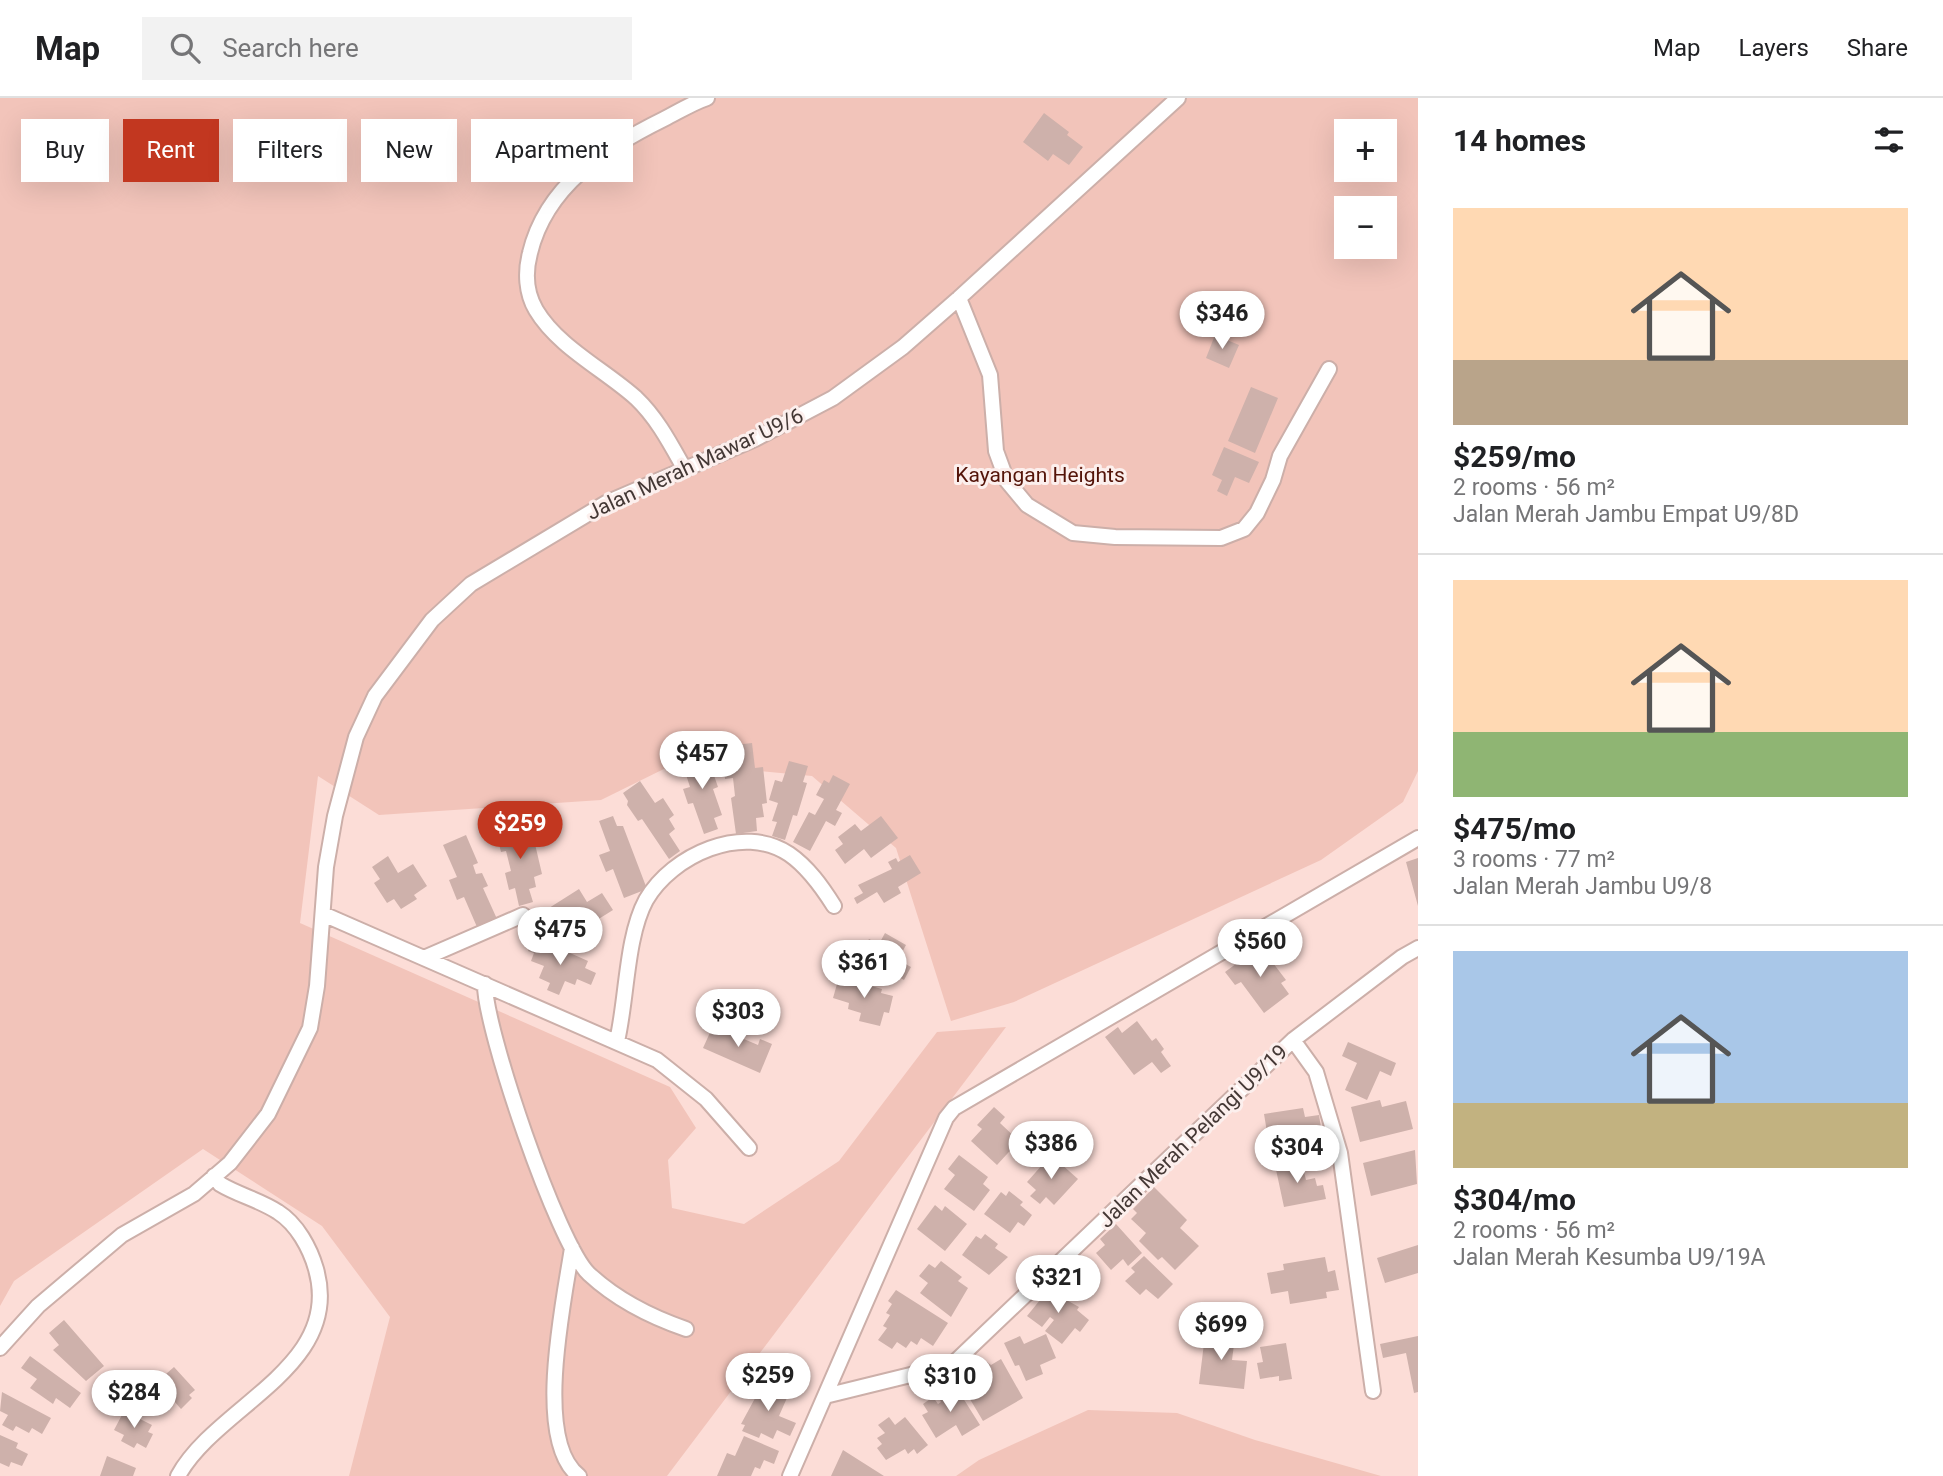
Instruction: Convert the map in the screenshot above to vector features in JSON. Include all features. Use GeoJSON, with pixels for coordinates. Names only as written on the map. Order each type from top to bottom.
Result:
{"type":"FeatureCollection","features":[{"type":"Feature","properties":{"kind":"street"},"geometry":{"type":"LineString","coordinates":[[684,468],[665,434],[644,407],[542,318],[530,296],[527,272],[540,222],[557,195],[577,175],[610,147],[707,98]]}},
{"type":"Feature","properties":{"kind":"street","name":"Jalan Merah Mawar U9/6"},"geometry":{"type":"LineString","coordinates":[[0,1348],[38,1306],[122,1235],[194,1194],[230,1163],[268,1114],[299,1057],[310,1028],[326,867],[335,816],[356,737],[375,696],[432,620],[471,584],[606,503],[755,439],[832,398],[903,347],[1178,98]]}},
{"type":"Feature","properties":{"kind":"street"},"geometry":{"type":"LineString","coordinates":[[959,298],[990,375],[996,451],[1007,481],[1027,505],[1073,533],[1115,537],[1220,538],[1244,529],[1257,513],[1290,436],[1329,369]]}},
{"type":"Feature","properties":{"kind":"street"},"geometry":{"type":"LineString","coordinates":[[790,1476],[946,1118],[954,1108],[1418,838]]}},
{"type":"Feature","properties":{"kind":"street"},"geometry":{"type":"LineString","coordinates":[[617,1041],[634,940],[646,901],[677,867],[700,852],[740,841],[769,845],[789,854],[811,874],[834,906]]}},
{"type":"Feature","properties":{"kind":"street"},"geometry":{"type":"LineString","coordinates":[[323,914],[657,1060],[683,1078],[706,1099],[749,1148]]}},
{"type":"Feature","properties":{"kind":"street"},"geometry":{"type":"LineString","coordinates":[[424,958],[523,915]]}},
{"type":"Feature","properties":{"kind":"street","name":"Jalan Merah Pelangi U9/19"},"geometry":{"type":"LineString","coordinates":[[825,1396],[939,1368],[956,1361],[1293,1040],[1402,957],[1418,948]]}},
{"type":"Feature","properties":{"kind":"street"},"geometry":{"type":"LineString","coordinates":[[485,984],[491,1023],[543,1185],[572,1248],[587,1273],[610,1290],[648,1316],[686,1329]]}},
{"type":"Feature","properties":{"kind":"street"},"geometry":{"type":"LineString","coordinates":[[1293,1040],[1316,1072],[1340,1153],[1373,1391]]}},
{"type":"Feature","properties":{"kind":"street"},"geometry":{"type":"LineString","coordinates":[[178,1476],[206,1439],[295,1359],[307,1342],[320,1301],[319,1280],[313,1259],[289,1221],[268,1206],[220,1184],[214,1176]]}},
{"type":"Feature","properties":{"kind":"street"},"geometry":{"type":"LineString","coordinates":[[572,1248],[557,1346],[554,1412],[562,1455],[579,1476]]}},
{"type":"Feature","properties":{"kind":"green space","name":"Kayangan Heights"},"geometry":{"type":"Polygon","coordinates":[[[0,98],[1418,98],[1418,771],[1403,802],[1321,860],[1014,1002],[951,1021],[896,848],[812,776],[676,763],[601,800],[379,815],[318,776],[300,923],[670,1087],[696,1128],[668,1160],[672,1208],[744,1224],[839,1161],[937,1032],[1006,1027],[667,1476],[349,1476],[390,1317],[322,1226],[203,1149],[14,1281],[0,1306],[0,98]]]}},
{"type":"Feature","properties":{"kind":"green space"},"geometry":{"type":"Polygon","coordinates":[[[1088,1410],[1177,1413],[1255,1440],[1381,1476],[956,1476],[979,1460],[1088,1410]]]}},
{"type":"Feature","properties":{"kind":"building"},"geometry":{"type":"Polygon","coordinates":[[[1044,113],[1069,132],[1067,135],[1083,147],[1069,165],[1053,154],[1048,161],[1023,142],[1044,113]]]}},
{"type":"Feature","properties":{"kind":"building"},"geometry":{"type":"Polygon","coordinates":[[[1215,335],[1239,345],[1229,368],[1206,358],[1215,335]]]}},
{"type":"Feature","properties":{"kind":"building"},"geometry":{"type":"Polygon","coordinates":[[[1251,387],[1278,398],[1255,453],[1228,441],[1251,387]]]}},
{"type":"Feature","properties":{"kind":"building"},"geometry":{"type":"Polygon","coordinates":[[[1224,447],[1259,462],[1249,483],[1235,477],[1227,496],[1217,491],[1222,480],[1212,475],[1224,447]]]}},
{"type":"Feature","properties":{"kind":"building"},"geometry":{"type":"Polygon","coordinates":[[[752,743],[755,768],[763,767],[767,803],[762,804],[764,817],[756,818],[757,831],[736,834],[731,798],[735,796],[733,778],[725,779],[723,761],[729,761],[727,746],[752,743]]]}},
{"type":"Feature","properties":{"kind":"building"},"geometry":{"type":"Polygon","coordinates":[[[702,752],[706,766],[710,764],[718,787],[713,789],[722,815],[714,818],[718,829],[704,834],[693,803],[688,804],[683,789],[690,787],[681,759],[702,752]]]}},
{"type":"Feature","properties":{"kind":"building"},"geometry":{"type":"Polygon","coordinates":[[[789,761],[808,766],[803,782],[807,783],[797,816],[793,815],[785,840],[772,836],[777,822],[772,821],[778,803],[769,800],[775,780],[782,782],[789,761]]]}},
{"type":"Feature","properties":{"kind":"building"},"geometry":{"type":"Polygon","coordinates":[[[833,775],[850,784],[836,810],[842,813],[835,826],[826,821],[810,851],[793,842],[809,812],[815,815],[824,799],[816,795],[824,780],[829,783],[833,775]]]}},
{"type":"Feature","properties":{"kind":"building"},"geometry":{"type":"Polygon","coordinates":[[[640,781],[655,803],[663,798],[674,815],[669,819],[675,829],[669,834],[680,851],[669,859],[642,819],[638,821],[627,805],[628,801],[623,793],[640,781]]]}},
{"type":"Feature","properties":{"kind":"building"},"geometry":{"type":"Polygon","coordinates":[[[613,816],[617,826],[623,826],[647,889],[624,898],[613,869],[606,872],[599,855],[610,851],[599,821],[613,816]]]}},
{"type":"Feature","properties":{"kind":"building"},"geometry":{"type":"Polygon","coordinates":[[[881,816],[898,838],[871,858],[864,849],[845,864],[835,850],[843,844],[838,837],[855,824],[861,831],[881,816]]]}},
{"type":"Feature","properties":{"kind":"building"},"geometry":{"type":"Polygon","coordinates":[[[520,819],[527,846],[535,844],[542,874],[534,877],[536,887],[529,889],[533,902],[519,906],[515,888],[509,890],[505,873],[511,871],[506,851],[501,852],[498,840],[503,839],[499,824],[520,819]]]}},
{"type":"Feature","properties":{"kind":"building"},"geometry":{"type":"Polygon","coordinates":[[[466,835],[478,863],[473,865],[476,874],[482,873],[488,886],[483,888],[497,919],[477,927],[464,897],[457,900],[449,880],[457,877],[443,845],[466,835]]]}},
{"type":"Feature","properties":{"kind":"building"},"geometry":{"type":"Polygon","coordinates":[[[910,855],[921,873],[898,887],[901,893],[884,903],[877,892],[857,904],[854,898],[863,893],[858,885],[892,869],[888,862],[896,858],[898,862],[910,855]]]}},
{"type":"Feature","properties":{"kind":"building"},"geometry":{"type":"Polygon","coordinates":[[[388,856],[398,873],[413,864],[427,886],[414,895],[417,899],[401,909],[394,899],[387,903],[374,883],[380,879],[372,867],[388,856]]]}},
{"type":"Feature","properties":{"kind":"building"},"geometry":{"type":"Polygon","coordinates":[[[1418,858],[1418,906],[1406,862],[1418,858]]]}},
{"type":"Feature","properties":{"kind":"building"},"geometry":{"type":"Polygon","coordinates":[[[579,889],[587,902],[602,893],[613,910],[597,920],[601,927],[573,945],[549,908],[579,889]]]}},
{"type":"Feature","properties":{"kind":"building"},"geometry":{"type":"Polygon","coordinates":[[[885,933],[906,945],[898,960],[911,967],[904,980],[897,976],[892,984],[878,977],[881,971],[858,959],[869,939],[879,944],[885,933]]]}},
{"type":"Feature","properties":{"kind":"building"},"geometry":{"type":"Polygon","coordinates":[[[532,941],[542,946],[543,941],[588,961],[585,968],[596,973],[591,985],[577,979],[575,985],[565,981],[559,995],[547,990],[550,983],[539,978],[544,966],[531,961],[534,953],[528,951],[532,941]]]}},
{"type":"Feature","properties":{"kind":"building"},"geometry":{"type":"Polygon","coordinates":[[[1260,946],[1286,980],[1281,983],[1289,994],[1264,1013],[1241,982],[1235,985],[1225,972],[1260,946]]]}},
{"type":"Feature","properties":{"kind":"building"},"geometry":{"type":"Polygon","coordinates":[[[839,977],[882,989],[881,993],[893,996],[889,1013],[884,1012],[880,1026],[859,1021],[861,1013],[848,1009],[849,1003],[833,998],[839,977]]]}},
{"type":"Feature","properties":{"kind":"building"},"geometry":{"type":"Polygon","coordinates":[[[1137,1021],[1152,1041],[1156,1038],[1164,1049],[1161,1052],[1171,1066],[1161,1073],[1152,1062],[1134,1075],[1105,1037],[1118,1027],[1122,1033],[1137,1021]]]}},
{"type":"Feature","properties":{"kind":"building"},"geometry":{"type":"Polygon","coordinates":[[[713,1026],[758,1045],[760,1039],[772,1044],[760,1073],[703,1048],[713,1026]]]}},
{"type":"Feature","properties":{"kind":"building"},"geometry":{"type":"Polygon","coordinates":[[[1348,1042],[1396,1063],[1391,1076],[1380,1071],[1367,1100],[1345,1090],[1357,1063],[1342,1056],[1348,1042]]]}},
{"type":"Feature","properties":{"kind":"building"},"geometry":{"type":"Polygon","coordinates":[[[1380,1100],[1382,1107],[1406,1101],[1413,1129],[1360,1142],[1351,1107],[1380,1100]]]}},
{"type":"Feature","properties":{"kind":"building"},"geometry":{"type":"Polygon","coordinates":[[[994,1107],[1005,1117],[1000,1123],[1019,1141],[997,1165],[971,1141],[982,1129],[977,1125],[994,1107]]]}},
{"type":"Feature","properties":{"kind":"building"},"geometry":{"type":"Polygon","coordinates":[[[1303,1108],[1305,1117],[1319,1115],[1322,1134],[1309,1137],[1311,1150],[1271,1156],[1264,1114],[1303,1108]]]}},
{"type":"Feature","properties":{"kind":"building"},"geometry":{"type":"Polygon","coordinates":[[[1415,1150],[1417,1184],[1371,1196],[1363,1163],[1415,1150]]]}},
{"type":"Feature","properties":{"kind":"building"},"geometry":{"type":"Polygon","coordinates":[[[959,1155],[988,1177],[983,1184],[990,1190],[974,1211],[944,1189],[955,1175],[948,1169],[959,1155]]]}},
{"type":"Feature","properties":{"kind":"building"},"geometry":{"type":"Polygon","coordinates":[[[1051,1155],[1078,1179],[1054,1205],[1046,1197],[1040,1204],[1030,1196],[1036,1190],[1027,1182],[1051,1155]]]}},
{"type":"Feature","properties":{"kind":"building"},"geometry":{"type":"Polygon","coordinates":[[[1301,1160],[1306,1180],[1315,1178],[1317,1186],[1323,1185],[1326,1199],[1284,1207],[1275,1165],[1301,1160]]]}},
{"type":"Feature","properties":{"kind":"building"},"geometry":{"type":"Polygon","coordinates":[[[1154,1187],[1187,1220],[1180,1228],[1199,1246],[1175,1270],[1162,1257],[1158,1260],[1139,1241],[1146,1233],[1131,1219],[1137,1213],[1133,1209],[1154,1187]]]}},
{"type":"Feature","properties":{"kind":"building"},"geometry":{"type":"Polygon","coordinates":[[[1009,1191],[1023,1202],[1020,1205],[1032,1215],[1024,1226],[1018,1222],[1010,1233],[984,1214],[1001,1192],[1006,1196],[1009,1191]]]}},
{"type":"Feature","properties":{"kind":"building"},"geometry":{"type":"Polygon","coordinates":[[[935,1205],[942,1211],[945,1206],[967,1224],[945,1251],[917,1229],[935,1205]]]}},
{"type":"Feature","properties":{"kind":"building"},"geometry":{"type":"Polygon","coordinates":[[[1116,1224],[1142,1253],[1128,1266],[1123,1259],[1111,1270],[1096,1253],[1105,1245],[1100,1239],[1116,1224]]]}},
{"type":"Feature","properties":{"kind":"building"},"geometry":{"type":"Polygon","coordinates":[[[985,1234],[998,1244],[995,1248],[1008,1257],[989,1275],[962,1255],[976,1236],[981,1239],[985,1234]]]}},
{"type":"Feature","properties":{"kind":"building"},"geometry":{"type":"Polygon","coordinates":[[[1418,1245],[1418,1273],[1385,1283],[1377,1258],[1418,1245]]]}},
{"type":"Feature","properties":{"kind":"building"},"geometry":{"type":"Polygon","coordinates":[[[1144,1256],[1173,1284],[1158,1299],[1146,1289],[1140,1295],[1125,1281],[1135,1272],[1131,1268],[1144,1256]]]}},
{"type":"Feature","properties":{"kind":"building"},"geometry":{"type":"Polygon","coordinates":[[[1325,1257],[1328,1272],[1335,1270],[1339,1290],[1326,1292],[1327,1298],[1290,1304],[1288,1291],[1271,1294],[1267,1273],[1284,1270],[1283,1264],[1325,1257]]]}},
{"type":"Feature","properties":{"kind":"building"},"geometry":{"type":"Polygon","coordinates":[[[941,1261],[962,1277],[958,1281],[968,1288],[951,1317],[920,1293],[928,1283],[919,1276],[929,1264],[935,1268],[941,1261]]]}},
{"type":"Feature","properties":{"kind":"building"},"geometry":{"type":"Polygon","coordinates":[[[1053,1284],[1065,1293],[1061,1297],[1079,1307],[1077,1310],[1089,1320],[1080,1332],[1075,1328],[1062,1344],[1045,1331],[1054,1320],[1050,1317],[1042,1327],[1027,1316],[1053,1284]]]}},
{"type":"Feature","properties":{"kind":"building"},"geometry":{"type":"Polygon","coordinates":[[[896,1290],[948,1323],[933,1346],[921,1338],[917,1345],[911,1341],[906,1348],[897,1342],[892,1349],[878,1340],[887,1328],[883,1326],[890,1315],[886,1313],[892,1304],[888,1301],[896,1290]]]}},
{"type":"Feature","properties":{"kind":"building"},"geometry":{"type":"Polygon","coordinates":[[[64,1320],[104,1366],[86,1381],[53,1350],[59,1345],[49,1333],[64,1320]]]}},
{"type":"Feature","properties":{"kind":"building"},"geometry":{"type":"Polygon","coordinates":[[[1206,1327],[1220,1328],[1219,1335],[1235,1337],[1232,1360],[1247,1361],[1244,1389],[1199,1384],[1206,1327]]]}},
{"type":"Feature","properties":{"kind":"building"},"geometry":{"type":"Polygon","coordinates":[[[1046,1334],[1056,1358],[1040,1365],[1043,1374],[1026,1381],[1004,1343],[1020,1336],[1024,1344],[1046,1334]]]}},
{"type":"Feature","properties":{"kind":"building"},"geometry":{"type":"Polygon","coordinates":[[[1418,1336],[1418,1392],[1414,1393],[1406,1353],[1383,1358],[1380,1344],[1418,1336]]]}},
{"type":"Feature","properties":{"kind":"building"},"geometry":{"type":"Polygon","coordinates":[[[1286,1343],[1292,1379],[1279,1381],[1279,1376],[1260,1379],[1257,1363],[1263,1362],[1260,1347],[1286,1343]]]}},
{"type":"Feature","properties":{"kind":"building"},"geometry":{"type":"Polygon","coordinates":[[[30,1356],[81,1393],[70,1408],[56,1398],[53,1404],[30,1388],[37,1379],[21,1368],[30,1356]]]}},
{"type":"Feature","properties":{"kind":"building"},"geometry":{"type":"Polygon","coordinates":[[[1001,1359],[1023,1398],[983,1421],[958,1379],[987,1362],[991,1365],[1001,1359]]]}},
{"type":"Feature","properties":{"kind":"building"},"geometry":{"type":"Polygon","coordinates":[[[174,1367],[195,1390],[189,1395],[192,1398],[181,1409],[174,1401],[170,1404],[160,1393],[165,1389],[158,1381],[174,1367]]]}},
{"type":"Feature","properties":{"kind":"building"},"geometry":{"type":"Polygon","coordinates":[[[765,1380],[790,1391],[779,1416],[796,1423],[790,1436],[777,1430],[773,1439],[761,1433],[759,1438],[742,1431],[745,1425],[741,1424],[765,1380]]]}},
{"type":"Feature","properties":{"kind":"building"},"geometry":{"type":"Polygon","coordinates":[[[956,1387],[980,1425],[962,1436],[956,1425],[936,1438],[922,1415],[928,1412],[923,1404],[933,1397],[938,1404],[941,1402],[939,1398],[956,1387]]]}},
{"type":"Feature","properties":{"kind":"building"},"geometry":{"type":"Polygon","coordinates":[[[2,1392],[51,1418],[42,1434],[32,1428],[29,1433],[16,1426],[13,1431],[2,1425],[8,1415],[0,1411],[2,1392]]]}},
{"type":"Feature","properties":{"kind":"building"},"geometry":{"type":"Polygon","coordinates":[[[124,1411],[152,1425],[148,1432],[153,1434],[146,1448],[137,1443],[134,1448],[121,1441],[124,1435],[114,1430],[124,1411]]]}},
{"type":"Feature","properties":{"kind":"building"},"geometry":{"type":"Polygon","coordinates":[[[889,1417],[895,1425],[905,1417],[928,1445],[917,1454],[914,1449],[908,1454],[905,1449],[886,1460],[877,1448],[882,1444],[877,1438],[885,1433],[878,1425],[889,1417]]]}},
{"type":"Feature","properties":{"kind":"building"},"geometry":{"type":"Polygon","coordinates":[[[0,1435],[18,1443],[16,1448],[28,1454],[22,1466],[11,1462],[9,1467],[0,1463],[0,1435]]]}},
{"type":"Feature","properties":{"kind":"building"},"geometry":{"type":"Polygon","coordinates":[[[744,1436],[779,1451],[774,1464],[764,1460],[760,1469],[755,1467],[751,1476],[717,1476],[727,1453],[735,1456],[744,1436]]]}},
{"type":"Feature","properties":{"kind":"building"},"geometry":{"type":"Polygon","coordinates":[[[843,1450],[884,1476],[831,1476],[843,1450]]]}},
{"type":"Feature","properties":{"kind":"building"},"geometry":{"type":"Polygon","coordinates":[[[107,1456],[136,1468],[133,1476],[100,1476],[107,1456]]]}}]}
